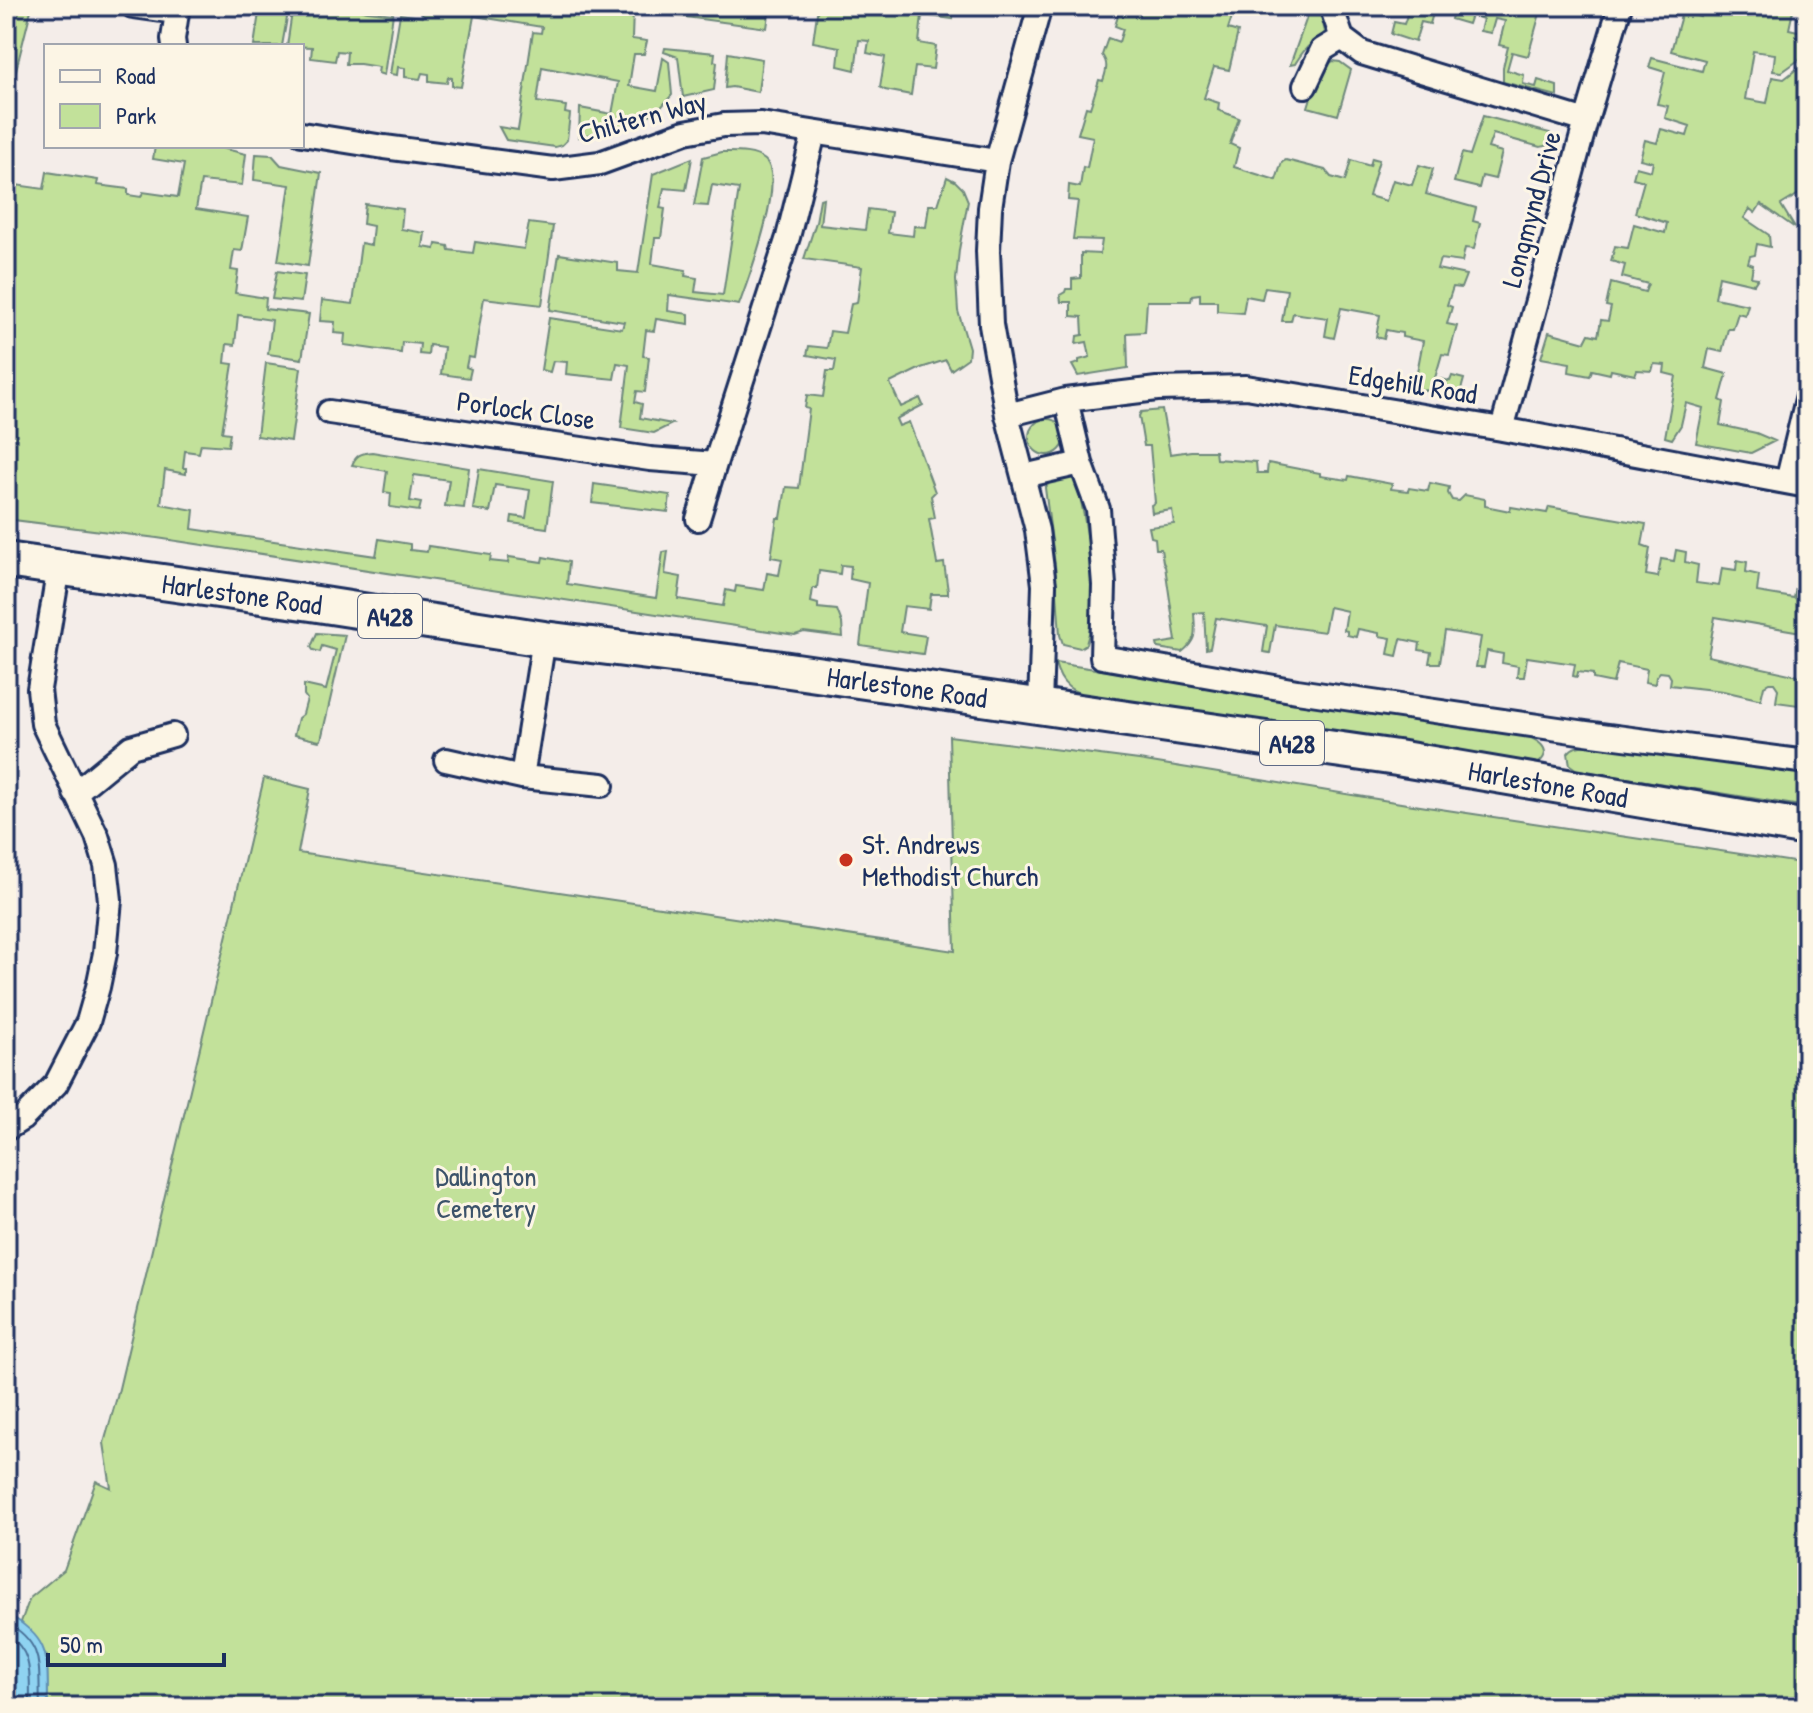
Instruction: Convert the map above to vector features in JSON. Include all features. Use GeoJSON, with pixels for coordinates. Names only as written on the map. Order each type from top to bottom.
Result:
{"type":"FeatureCollection","features":[{"type":"Feature","properties":{"kind":"main road","name":"Harlestone Road"},"geometry":{"type":"LineString","coordinates":[[6,560],[1397,758],[1807,828]]}},
{"type":"Feature","properties":{"kind":"street"},"geometry":{"type":"LineString","coordinates":[[133,6],[177,9],[174,44]]}},
{"type":"Feature","properties":{"kind":"street"},"geometry":{"type":"LineString","coordinates":[[1040,6],[997,161],[990,208],[988,288],[991,325],[1007,415],[1037,530],[1044,585],[1040,706]]}},
{"type":"Feature","properties":{"kind":"street"},"geometry":{"type":"LineString","coordinates":[[1331,6],[1342,38],[1362,53],[1586,121]]}},
{"type":"Feature","properties":{"kind":"street","name":"Longmynd Drive"},"geometry":{"type":"LineString","coordinates":[[1502,429],[1620,6]]}},
{"type":"Feature","properties":{"kind":"street"},"geometry":{"type":"LineString","coordinates":[[1305,86],[1322,50],[1342,38]]}},
{"type":"Feature","properties":{"kind":"street","name":"Chiltern Way"},"geometry":{"type":"LineString","coordinates":[[304,134],[553,169],[600,163],[685,132],[724,125],[761,124],[997,161]]}},
{"type":"Feature","properties":{"kind":"street"},"geometry":{"type":"LineString","coordinates":[[698,519],[788,237],[814,133]]}},
{"type":"Feature","properties":{"kind":"street","name":"Edgehill Road"},"geometry":{"type":"LineString","coordinates":[[1007,415],[1066,400],[1157,389],[1246,387],[1502,429],[1797,484]]}},
{"type":"Feature","properties":{"kind":"street"},"geometry":{"type":"LineString","coordinates":[[1797,484],[1807,399]]}},
{"type":"Feature","properties":{"kind":"street"},"geometry":{"type":"LineString","coordinates":[[1024,476],[1081,463],[1066,400]]}},
{"type":"Feature","properties":{"kind":"street","name":"Porlock Close"},"geometry":{"type":"LineString","coordinates":[[329,412],[650,459],[715,464]]}},
{"type":"Feature","properties":{"kind":"street","name":"Harlestone Road"},"geometry":{"type":"LineString","coordinates":[[1081,463],[1098,509],[1104,585],[1102,657],[1297,691],[1807,762]]}},
{"type":"Feature","properties":{"kind":"street"},"geometry":{"type":"LineString","coordinates":[[6,1129],[22,1119],[56,1084],[88,1022],[105,953],[110,900],[106,865],[97,836],[43,724],[39,689],[59,567]]}},
{"type":"Feature","properties":{"kind":"street"},"geometry":{"type":"LineString","coordinates":[[522,777],[544,639]]}},
{"type":"Feature","properties":{"kind":"street"},"geometry":{"type":"LineString","coordinates":[[75,793],[131,747],[173,735]]}},
{"type":"Feature","properties":{"kind":"street"},"geometry":{"type":"LineString","coordinates":[[446,760],[522,777],[602,785]]}},
{"type":"Feature","properties":{"kind":"green space"},"geometry":{"type":"Polygon","coordinates":[[[6,6],[32,6],[10,94],[6,93],[6,6]]]}},
{"type":"Feature","properties":{"kind":"green space"},"geometry":{"type":"Polygon","coordinates":[[[260,6],[344,6],[393,14],[384,75],[378,73],[379,67],[346,64],[347,52],[337,51],[335,61],[311,58],[312,47],[287,44],[292,12],[288,12],[282,44],[254,44],[260,6]]]}},
{"type":"Feature","properties":{"kind":"green space"},"geometry":{"type":"Polygon","coordinates":[[[406,6],[751,6],[750,11],[769,14],[767,28],[633,10],[632,39],[647,41],[644,54],[634,54],[629,86],[657,91],[663,58],[669,62],[672,95],[657,112],[613,129],[579,137],[580,108],[612,114],[618,82],[542,67],[537,102],[566,106],[565,113],[570,114],[567,140],[555,147],[506,140],[499,127],[518,130],[533,32],[541,33],[542,27],[474,16],[461,87],[452,86],[452,78],[448,77],[447,83],[429,81],[429,74],[422,73],[420,79],[405,77],[405,68],[398,67],[397,75],[390,74],[400,14],[422,17],[423,9],[406,6]]]}},
{"type":"Feature","properties":{"kind":"green space"},"geometry":{"type":"Polygon","coordinates":[[[818,6],[953,6],[953,19],[922,15],[919,43],[936,46],[933,69],[915,67],[911,95],[880,87],[885,57],[867,53],[869,41],[859,40],[855,70],[838,66],[840,47],[813,42],[818,6]]]}},
{"type":"Feature","properties":{"kind":"green space"},"geometry":{"type":"Polygon","coordinates":[[[1121,6],[1224,6],[1223,11],[1236,14],[1228,29],[1238,32],[1229,70],[1214,67],[1204,98],[1219,103],[1218,110],[1239,118],[1230,144],[1239,148],[1234,167],[1276,180],[1282,162],[1286,160],[1325,170],[1331,177],[1345,181],[1351,160],[1370,166],[1372,158],[1379,160],[1369,196],[1386,201],[1393,180],[1412,185],[1419,165],[1433,169],[1426,194],[1476,208],[1473,221],[1480,223],[1474,249],[1465,248],[1462,262],[1440,259],[1437,269],[1466,275],[1461,288],[1453,287],[1447,305],[1452,307],[1447,324],[1457,326],[1449,355],[1442,354],[1435,378],[1450,381],[1452,376],[1464,379],[1459,397],[1414,388],[1423,341],[1386,330],[1384,339],[1376,337],[1380,315],[1341,308],[1334,338],[1325,336],[1328,318],[1293,313],[1291,321],[1282,321],[1287,290],[1265,287],[1262,299],[1246,296],[1243,313],[1217,311],[1217,301],[1200,301],[1200,294],[1192,295],[1191,301],[1147,301],[1145,332],[1127,333],[1128,368],[1078,376],[1072,365],[1090,357],[1087,342],[1076,344],[1077,336],[1083,335],[1082,317],[1071,316],[1071,302],[1061,302],[1060,295],[1066,289],[1072,289],[1072,279],[1081,278],[1081,253],[1100,254],[1102,240],[1073,239],[1078,201],[1068,200],[1069,185],[1080,187],[1083,167],[1087,168],[1093,137],[1078,134],[1086,107],[1090,108],[1099,80],[1103,81],[1106,65],[1102,55],[1108,38],[1119,42],[1123,29],[1115,26],[1121,6]]]}},
{"type":"Feature","properties":{"kind":"green space"},"geometry":{"type":"Polygon","coordinates":[[[1311,6],[1319,6],[1325,32],[1306,48],[1295,64],[1290,65],[1311,6]]]}},
{"type":"Feature","properties":{"kind":"green space"},"geometry":{"type":"Polygon","coordinates":[[[1410,6],[1435,6],[1430,24],[1421,22],[1415,42],[1391,34],[1394,22],[1404,24],[1410,6]]]}},
{"type":"Feature","properties":{"kind":"green space"},"geometry":{"type":"Polygon","coordinates":[[[1447,6],[1542,6],[1528,56],[1512,52],[1507,70],[1524,75],[1523,84],[1536,87],[1538,80],[1557,86],[1557,96],[1503,82],[1508,47],[1499,45],[1505,21],[1495,19],[1491,33],[1480,31],[1483,19],[1471,15],[1468,24],[1451,19],[1454,8],[1447,6]]]}},
{"type":"Feature","properties":{"kind":"green space"},"geometry":{"type":"Polygon","coordinates":[[[1704,6],[1794,6],[1789,29],[1807,33],[1807,54],[1782,72],[1773,71],[1775,54],[1753,51],[1745,99],[1767,103],[1772,77],[1784,79],[1807,61],[1807,189],[1781,205],[1795,228],[1761,204],[1755,213],[1750,209],[1744,218],[1769,235],[1770,247],[1757,244],[1755,255],[1750,256],[1748,263],[1753,265],[1751,277],[1758,278],[1754,284],[1719,276],[1715,298],[1748,305],[1745,315],[1738,313],[1733,329],[1728,329],[1722,352],[1709,349],[1705,368],[1727,374],[1720,400],[1724,402],[1720,425],[1775,441],[1751,453],[1696,443],[1703,408],[1686,403],[1681,425],[1672,439],[1665,437],[1676,376],[1664,373],[1665,365],[1654,364],[1652,371],[1637,370],[1635,375],[1592,370],[1590,376],[1569,372],[1570,363],[1541,358],[1549,332],[1585,342],[1589,334],[1598,336],[1601,320],[1608,321],[1611,307],[1606,306],[1611,283],[1645,292],[1648,284],[1622,277],[1625,265],[1611,261],[1615,246],[1628,248],[1634,224],[1665,233],[1667,223],[1635,213],[1644,181],[1633,178],[1636,167],[1651,171],[1653,162],[1640,159],[1645,140],[1657,143],[1661,129],[1687,136],[1690,126],[1665,118],[1668,106],[1657,104],[1665,72],[1649,67],[1652,58],[1702,71],[1705,60],[1671,51],[1682,12],[1700,17],[1704,6]]]}},
{"type":"Feature","properties":{"kind":"green space"},"geometry":{"type":"Polygon","coordinates":[[[665,48],[715,53],[714,90],[683,97],[678,57],[664,52],[665,48]]]}},
{"type":"Feature","properties":{"kind":"green space"},"geometry":{"type":"Polygon","coordinates":[[[728,53],[762,59],[758,92],[725,88],[728,53]]]}},
{"type":"Feature","properties":{"kind":"green space"},"geometry":{"type":"Polygon","coordinates":[[[1333,61],[1351,70],[1338,115],[1308,107],[1320,75],[1333,61]]]}},
{"type":"Feature","properties":{"kind":"green space"},"geometry":{"type":"Polygon","coordinates":[[[1483,116],[1550,133],[1556,144],[1540,147],[1493,134],[1488,148],[1502,152],[1495,179],[1482,176],[1479,188],[1454,182],[1462,153],[1470,155],[1483,116]]]}},
{"type":"Feature","properties":{"kind":"green space"},"geometry":{"type":"Polygon","coordinates":[[[155,148],[221,148],[246,154],[242,185],[201,181],[196,209],[248,217],[242,251],[234,250],[231,270],[238,271],[235,293],[266,298],[265,309],[309,314],[302,359],[268,354],[272,320],[238,315],[235,345],[227,344],[225,363],[233,364],[222,432],[230,433],[228,446],[201,444],[199,453],[185,451],[183,468],[186,468],[186,474],[165,470],[161,504],[194,510],[192,529],[376,556],[379,539],[410,544],[410,550],[427,552],[428,546],[491,555],[490,561],[508,563],[509,557],[542,562],[543,557],[569,562],[567,584],[656,598],[663,552],[668,551],[665,574],[681,577],[678,599],[723,606],[726,590],[735,592],[736,586],[764,590],[767,573],[779,575],[782,559],[771,557],[777,518],[781,518],[786,487],[799,488],[809,409],[805,408],[807,395],[823,397],[827,371],[834,371],[836,360],[807,355],[809,346],[827,348],[830,331],[845,333],[851,304],[857,303],[862,267],[804,259],[820,199],[823,198],[820,225],[865,230],[868,209],[891,212],[888,233],[913,236],[914,226],[926,227],[929,205],[938,205],[947,177],[955,181],[968,201],[956,280],[958,311],[969,348],[968,358],[951,370],[946,360],[890,383],[901,407],[920,398],[923,405],[896,419],[899,426],[909,422],[935,492],[931,496],[935,518],[929,519],[937,564],[944,563],[948,591],[948,594],[931,594],[929,609],[904,606],[900,632],[926,636],[923,654],[860,645],[868,583],[850,579],[851,566],[841,565],[840,574],[819,571],[811,602],[818,604],[818,608],[837,610],[843,637],[804,632],[795,635],[157,538],[6,519],[6,167],[10,168],[8,184],[44,189],[47,172],[98,180],[97,185],[128,189],[128,195],[141,197],[143,192],[178,197],[184,164],[153,159],[155,148]]]}},
{"type":"Feature","properties":{"kind":"green space"},"geometry":{"type":"Polygon","coordinates":[[[722,152],[755,155],[765,160],[771,170],[764,230],[739,305],[669,295],[668,311],[689,314],[689,324],[656,319],[654,331],[646,330],[643,356],[649,357],[645,392],[637,391],[635,402],[642,404],[640,418],[672,424],[654,433],[621,428],[629,365],[617,363],[614,379],[566,374],[567,362],[553,361],[550,372],[541,370],[549,318],[622,329],[624,322],[550,310],[559,254],[618,263],[618,271],[638,273],[653,174],[692,158],[686,190],[664,188],[660,208],[665,209],[661,238],[655,238],[652,264],[686,270],[685,276],[697,278],[695,292],[723,295],[739,189],[712,185],[708,206],[694,205],[703,157],[722,152]]]}},
{"type":"Feature","properties":{"kind":"green space"},"geometry":{"type":"Polygon","coordinates":[[[256,154],[272,155],[281,165],[321,173],[308,266],[278,261],[290,185],[254,180],[256,154]]]}},
{"type":"Feature","properties":{"kind":"green space"},"geometry":{"type":"Polygon","coordinates":[[[365,204],[403,209],[401,229],[425,233],[423,247],[435,249],[436,244],[448,246],[449,250],[473,253],[475,242],[524,249],[529,223],[553,226],[542,305],[484,298],[474,358],[468,357],[466,367],[471,369],[469,378],[441,374],[444,347],[429,345],[428,355],[419,354],[420,344],[402,342],[401,353],[344,345],[345,334],[334,333],[335,322],[320,321],[322,300],[353,304],[361,243],[371,245],[373,226],[363,224],[365,204]]]}},
{"type":"Feature","properties":{"kind":"green space"},"geometry":{"type":"Polygon","coordinates":[[[277,271],[305,275],[301,302],[272,299],[277,271]]]}},
{"type":"Feature","properties":{"kind":"green space"},"geometry":{"type":"Polygon","coordinates":[[[266,363],[301,368],[291,441],[257,436],[266,363]]]}},
{"type":"Feature","properties":{"kind":"green space"},"geometry":{"type":"Polygon","coordinates":[[[1162,410],[1170,454],[1215,451],[1216,459],[1256,462],[1257,473],[1267,473],[1268,463],[1320,473],[1320,476],[1348,480],[1349,476],[1392,484],[1391,489],[1428,491],[1430,483],[1449,487],[1452,500],[1459,501],[1465,495],[1485,499],[1485,506],[1510,511],[1511,507],[1547,513],[1549,507],[1646,524],[1642,545],[1650,548],[1646,575],[1658,577],[1661,559],[1674,561],[1676,550],[1686,552],[1685,562],[1698,565],[1696,583],[1719,586],[1722,568],[1736,570],[1737,560],[1747,562],[1746,572],[1759,575],[1757,592],[1794,598],[1799,571],[1807,572],[1807,633],[1715,617],[1708,656],[1799,676],[1802,682],[1798,705],[1776,702],[1778,689],[1774,683],[1764,686],[1761,699],[1758,699],[1723,691],[1670,685],[1668,673],[1660,672],[1655,684],[1645,682],[1647,669],[1618,663],[1613,683],[1593,679],[1593,674],[1578,672],[1577,677],[1573,676],[1575,664],[1527,657],[1524,677],[1517,677],[1518,666],[1502,663],[1503,654],[1487,651],[1484,667],[1476,667],[1481,637],[1445,631],[1440,663],[1429,663],[1431,652],[1419,650],[1420,643],[1401,639],[1397,656],[1388,654],[1391,638],[1358,629],[1356,637],[1347,635],[1344,630],[1347,611],[1329,607],[1324,632],[1275,625],[1270,653],[1263,652],[1267,626],[1216,618],[1210,648],[1206,649],[1204,612],[1194,613],[1193,639],[1182,652],[1158,648],[1157,644],[1176,641],[1161,549],[1156,549],[1149,527],[1174,524],[1172,510],[1152,513],[1151,505],[1155,503],[1150,446],[1144,446],[1139,416],[1141,412],[1162,410]]]}},
{"type":"Feature","properties":{"kind":"green space"},"geometry":{"type":"Polygon","coordinates":[[[1047,419],[1060,424],[1065,437],[1060,450],[1047,455],[1034,450],[1029,437],[1034,424],[1047,419]]]}},
{"type":"Feature","properties":{"kind":"green space"},"geometry":{"type":"Polygon","coordinates":[[[372,452],[469,468],[464,508],[445,506],[449,480],[414,475],[410,501],[421,503],[419,511],[390,507],[391,493],[384,492],[387,471],[352,465],[359,455],[372,452]]]}},
{"type":"Feature","properties":{"kind":"green space"},"geometry":{"type":"Polygon","coordinates":[[[479,469],[553,481],[547,528],[511,523],[512,516],[526,518],[530,490],[495,485],[490,512],[473,509],[479,469]]]}},
{"type":"Feature","properties":{"kind":"green space"},"geometry":{"type":"Polygon","coordinates":[[[1062,475],[1077,483],[1090,564],[1090,627],[1086,644],[1080,648],[1063,644],[1060,635],[1045,488],[1054,477],[1062,475]]]}},
{"type":"Feature","properties":{"kind":"green space"},"geometry":{"type":"Polygon","coordinates":[[[594,484],[670,495],[668,512],[592,503],[594,484]]]}},
{"type":"Feature","properties":{"kind":"green space"},"geometry":{"type":"Polygon","coordinates":[[[317,633],[345,635],[319,741],[294,735],[307,699],[304,685],[326,690],[336,650],[322,646],[320,652],[313,650],[311,647],[317,633]]]}},
{"type":"Feature","properties":{"kind":"green space"},"geometry":{"type":"Polygon","coordinates":[[[1055,663],[1518,732],[1542,745],[1545,754],[1535,766],[1094,699],[1068,687],[1055,663]]]}},
{"type":"Feature","properties":{"kind":"green space","name":"Dallington Cemetery"},"geometry":{"type":"Polygon","coordinates":[[[949,736],[1139,760],[1807,864],[1807,1707],[48,1707],[47,1656],[21,1622],[30,1598],[64,1570],[96,1481],[111,1488],[104,1443],[264,778],[310,789],[298,853],[955,951],[949,736]]]}},
{"type":"Feature","properties":{"kind":"green space"},"geometry":{"type":"Polygon","coordinates":[[[1591,745],[1807,772],[1807,807],[1577,770],[1570,765],[1570,750],[1591,745]]]}},
{"type":"Feature","properties":{"kind":"water"},"geometry":{"type":"Polygon","coordinates":[[[6,1613],[32,1632],[40,1642],[47,1663],[48,1707],[6,1707],[6,1613]]]}},
{"type":"Feature","properties":{"kind":"place","name":"St. Andrews Methodist Church"},"geometry":{"type":"Point","coordinates":[846,860]}}]}
